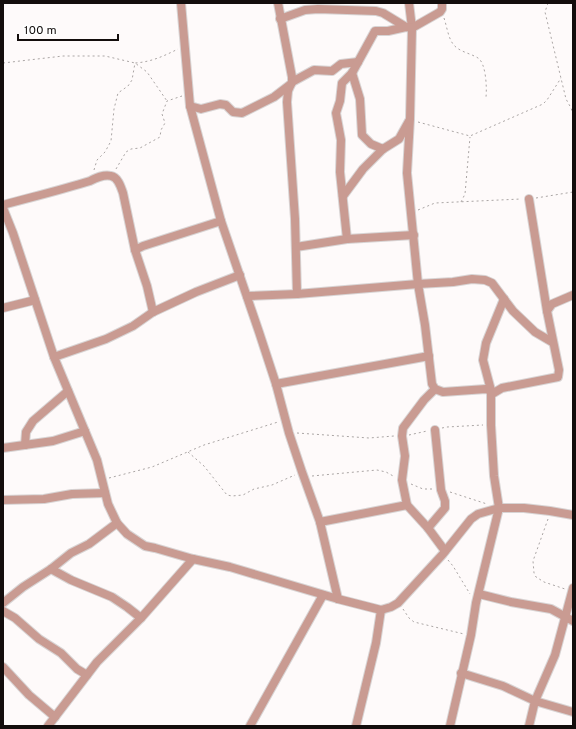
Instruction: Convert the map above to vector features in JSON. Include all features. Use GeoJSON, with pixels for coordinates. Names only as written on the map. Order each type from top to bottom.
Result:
{"type":"FeatureCollection","features":[{"type":"Feature","properties":{"kind":"street"},"geometry":{"type":"LineString","coordinates":[[181,3],[190,106],[221,221],[276,384],[289,433],[320,522],[338,599]]}},
{"type":"Feature","properties":{"kind":"street"},"geometry":{"type":"LineString","coordinates":[[278,3],[292,77],[288,91],[288,102],[295,219],[297,294]]}},
{"type":"Feature","properties":{"kind":"street"},"geometry":{"type":"LineString","coordinates":[[409,3],[410,119],[407,173],[418,284],[425,325],[432,384],[435,389],[443,392],[488,389],[492,394]]}},
{"type":"Feature","properties":{"kind":"street"},"geometry":{"type":"LineString","coordinates":[[347,239],[340,172],[341,140],[336,113],[340,101],[342,84],[352,73],[374,31],[409,28],[440,12],[442,6]]}},
{"type":"Feature","properties":{"kind":"street"},"geometry":{"type":"LineString","coordinates":[[280,19],[305,10],[376,11],[383,13],[409,28]]}},
{"type":"Feature","properties":{"kind":"street"},"geometry":{"type":"LineString","coordinates":[[190,106],[201,109],[220,104],[226,105],[233,112],[242,112],[274,97],[291,83],[314,70],[332,71],[341,64],[358,62]]}},
{"type":"Feature","properties":{"kind":"street"},"geometry":{"type":"LineString","coordinates":[[352,73],[360,99],[362,134],[371,144],[383,149]]}},
{"type":"Feature","properties":{"kind":"street"},"geometry":{"type":"LineString","coordinates":[[343,196],[363,169],[383,149],[399,138],[410,119]]}},
{"type":"Feature","properties":{"kind":"street"},"geometry":{"type":"LineString","coordinates":[[3,205],[67,188],[104,176],[111,176],[115,178],[120,184],[123,193],[135,250],[147,286],[152,312]]}},
{"type":"Feature","properties":{"kind":"street"},"geometry":{"type":"LineString","coordinates":[[492,394],[502,388],[558,377],[559,370],[546,311],[530,199]]}},
{"type":"Feature","properties":{"kind":"street"},"geometry":{"type":"LineString","coordinates":[[3,208],[13,233],[54,357],[97,460],[108,504],[117,523],[127,534],[145,546],[230,567],[323,595],[381,610],[398,603],[444,552],[471,519],[478,514],[499,508],[524,508],[573,515]]}},
{"type":"Feature","properties":{"kind":"street"},"geometry":{"type":"LineString","coordinates":[[135,250],[143,246],[221,221]]}},
{"type":"Feature","properties":{"kind":"street"},"geometry":{"type":"LineString","coordinates":[[296,248],[347,239],[414,235]]}},
{"type":"Feature","properties":{"kind":"street"},"geometry":{"type":"LineString","coordinates":[[54,357],[106,339],[133,326],[152,312],[196,292],[240,275]]}},
{"type":"Feature","properties":{"kind":"street"},"geometry":{"type":"LineString","coordinates":[[247,296],[297,294],[453,282],[472,279],[484,280],[492,283],[513,311],[535,332],[552,342]]}},
{"type":"Feature","properties":{"kind":"street"},"geometry":{"type":"LineString","coordinates":[[546,311],[552,304],[573,295]]}},
{"type":"Feature","properties":{"kind":"street"},"geometry":{"type":"LineString","coordinates":[[450,726],[471,635],[476,603],[499,508],[494,476],[492,394],[483,360],[486,343],[504,299]]}},
{"type":"Feature","properties":{"kind":"street"},"geometry":{"type":"LineString","coordinates":[[3,308],[35,300]]}},
{"type":"Feature","properties":{"kind":"street"},"geometry":{"type":"LineString","coordinates":[[276,384],[429,356]]}},
{"type":"Feature","properties":{"kind":"street"},"geometry":{"type":"LineString","coordinates":[[435,389],[424,400],[403,428],[402,436],[405,456],[402,480],[407,505],[428,528],[444,552]]}},
{"type":"Feature","properties":{"kind":"street"},"geometry":{"type":"LineString","coordinates":[[25,445],[26,432],[33,421],[68,391]]}},
{"type":"Feature","properties":{"kind":"street"},"geometry":{"type":"LineString","coordinates":[[428,528],[445,508],[445,501],[441,490],[435,430]]}},
{"type":"Feature","properties":{"kind":"street"},"geometry":{"type":"LineString","coordinates":[[3,448],[53,440],[84,431]]}},
{"type":"Feature","properties":{"kind":"street"},"geometry":{"type":"LineString","coordinates":[[3,500],[44,499],[72,494],[105,493]]}},
{"type":"Feature","properties":{"kind":"street"},"geometry":{"type":"LineString","coordinates":[[320,522],[407,505]]}},
{"type":"Feature","properties":{"kind":"street"},"geometry":{"type":"LineString","coordinates":[[3,603],[23,587],[72,553],[89,544],[117,523]]}},
{"type":"Feature","properties":{"kind":"street"},"geometry":{"type":"LineString","coordinates":[[48,726],[97,662],[141,618],[193,559]]}},
{"type":"Feature","properties":{"kind":"street"},"geometry":{"type":"LineString","coordinates":[[51,569],[71,580],[112,597],[127,606],[141,618]]}},
{"type":"Feature","properties":{"kind":"street"},"geometry":{"type":"LineString","coordinates":[[529,726],[536,701],[569,619],[573,590]]}},
{"type":"Feature","properties":{"kind":"street"},"geometry":{"type":"LineString","coordinates":[[479,594],[511,602],[552,609],[569,619]]}},
{"type":"Feature","properties":{"kind":"street"},"geometry":{"type":"LineString","coordinates":[[250,726],[323,595]]}},
{"type":"Feature","properties":{"kind":"street"},"geometry":{"type":"LineString","coordinates":[[356,726],[376,643],[381,610]]}},
{"type":"Feature","properties":{"kind":"street"},"geometry":{"type":"LineString","coordinates":[[3,611],[15,618],[39,639],[61,652],[77,668],[87,675]]}},
{"type":"Feature","properties":{"kind":"street"},"geometry":{"type":"LineString","coordinates":[[3,667],[29,695],[55,717]]}},
{"type":"Feature","properties":{"kind":"street"},"geometry":{"type":"LineString","coordinates":[[461,673],[503,686],[536,701],[573,712]]}},
{"type":"Feature","properties":{"kind":"path"},"geometry":{"type":"LineString","coordinates":[[548,3],[545,12],[560,78],[566,99],[572,108],[573,114]]}},
{"type":"Feature","properties":{"kind":"path"},"geometry":{"type":"LineString","coordinates":[[442,6],[450,39],[454,46],[459,50],[478,58],[482,62],[487,88],[486,97]]}},
{"type":"Feature","properties":{"kind":"path"},"geometry":{"type":"LineString","coordinates":[[135,64],[156,59],[184,47]]}},
{"type":"Feature","properties":{"kind":"path"},"geometry":{"type":"LineString","coordinates":[[3,63],[63,56],[105,56],[135,64],[147,72],[167,101]]}},
{"type":"Feature","properties":{"kind":"path"},"geometry":{"type":"LineString","coordinates":[[90,180],[97,160],[105,152],[111,141],[114,110],[118,93],[128,86],[132,80],[135,64]]}},
{"type":"Feature","properties":{"kind":"path"},"geometry":{"type":"LineString","coordinates":[[410,119],[470,136],[543,104],[560,78]]}},
{"type":"Feature","properties":{"kind":"path"},"geometry":{"type":"LineString","coordinates":[[111,176],[118,168],[126,152],[131,149],[140,148],[160,136],[161,130],[165,123],[162,114],[167,101],[189,93]]}},
{"type":"Feature","properties":{"kind":"path"},"geometry":{"type":"LineString","coordinates":[[461,202],[464,194],[470,136]]}},
{"type":"Feature","properties":{"kind":"path"},"geometry":{"type":"LineString","coordinates":[[410,214],[435,203],[530,199],[573,192]]}},
{"type":"Feature","properties":{"kind":"path"},"geometry":{"type":"LineString","coordinates":[[102,479],[152,467],[204,445],[286,420]]}},
{"type":"Feature","properties":{"kind":"path"},"geometry":{"type":"LineString","coordinates":[[289,433],[369,438],[402,436],[447,427],[492,424]]}},
{"type":"Feature","properties":{"kind":"path"},"geometry":{"type":"LineString","coordinates":[[188,452],[204,466],[227,495],[232,496],[243,495],[254,489],[303,475],[310,476],[377,470],[386,472],[402,480]]}},
{"type":"Feature","properties":{"kind":"path"},"geometry":{"type":"LineString","coordinates":[[550,511],[533,561],[534,573],[536,578],[544,582],[573,590]]}},
{"type":"Feature","properties":{"kind":"path"},"geometry":{"type":"LineString","coordinates":[[444,552],[476,603]]}},
{"type":"Feature","properties":{"kind":"path"},"geometry":{"type":"LineString","coordinates":[[398,603],[409,618],[414,622],[471,635]]}}]}
